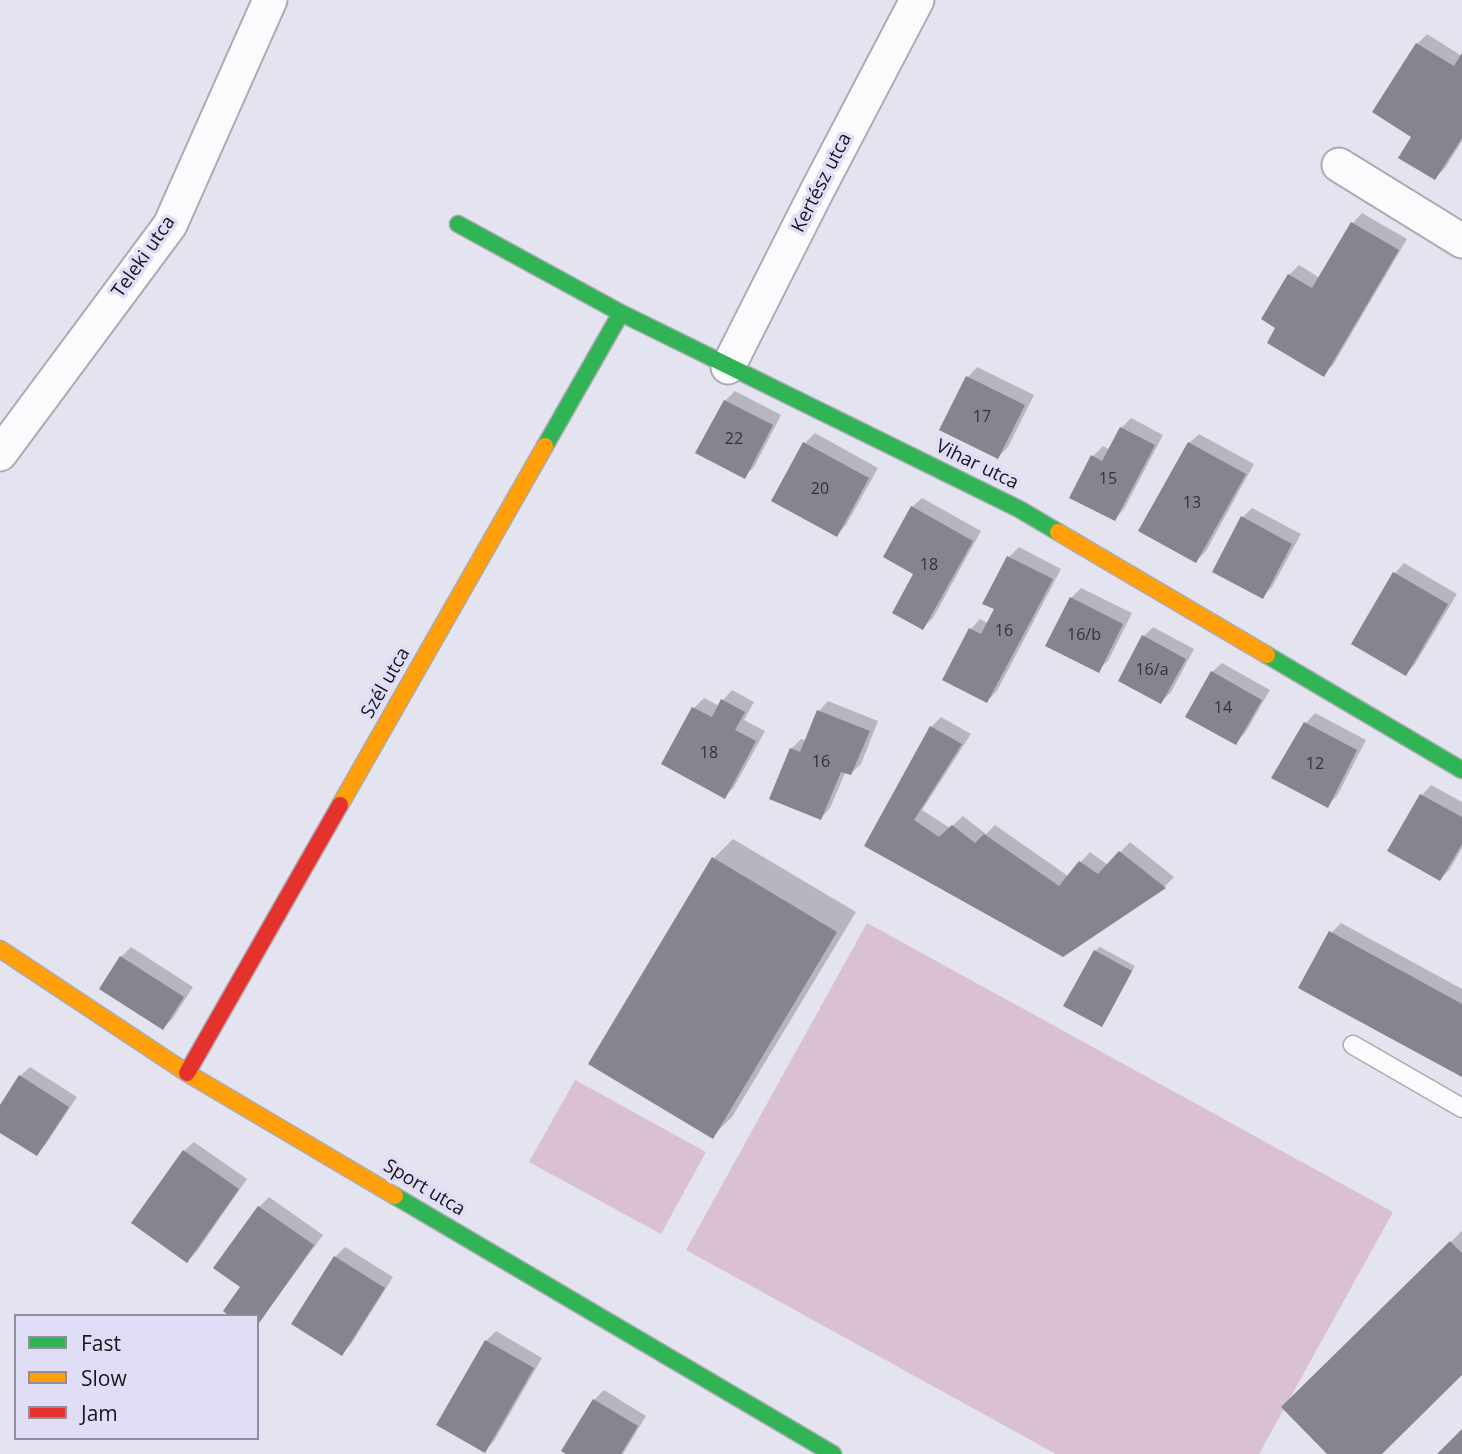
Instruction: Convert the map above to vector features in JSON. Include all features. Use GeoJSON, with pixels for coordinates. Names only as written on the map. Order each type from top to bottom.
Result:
{"type":"FeatureCollection","features":[{"type":"Feature","properties":{"kind":"street","name":"Teleki utca"},"geometry":{"type":"LineString","coordinates":[[0,454],[170,225],[270,0]]}},
{"type":"Feature","properties":{"kind":"street","name":"Kertész utca"},"geometry":{"type":"LineString","coordinates":[[728,367],[917,0]]}},
{"type":"Feature","properties":{"kind":"street"},"geometry":{"type":"LineString","coordinates":[[1339,165],[1462,241]]}},
{"type":"Feature","properties":{"kind":"street","name":"Vihar utca"},"geometry":{"type":"LineString","coordinates":[[458,225],[621,313],[1019,509],[1462,770]]}},
{"type":"Feature","properties":{"kind":"street","name":"Szél utca"},"geometry":{"type":"LineString","coordinates":[[187,1073],[621,313]]}},
{"type":"Feature","properties":{"kind":"street","name":"Sport utca"},"geometry":{"type":"LineString","coordinates":[[0,949],[187,1073],[833,1454]]}},
{"type":"Feature","properties":{"kind":"lane"},"geometry":{"type":"LineString","coordinates":[[1353,1045],[1462,1108]]}},
{"type":"Feature","properties":{"kind":"shaded area"},"geometry":{"type":"Polygon","coordinates":[[[867,923],[1393,1212],[1259,1454],[1056,1454],[686,1250],[867,923]]]}},
{"type":"Feature","properties":{"kind":"shaded area"},"geometry":{"type":"Polygon","coordinates":[[[575,1080],[706,1152],[661,1234],[529,1162],[575,1080]]]}},
{"type":"Feature","properties":{"kind":"building"},"geometry":{"type":"Polygon","coordinates":[[[1416,43],[1454,66],[1462,53],[1462,138],[1435,180],[1398,158],[1411,137],[1372,112],[1416,43]]]}},
{"type":"Feature","properties":{"kind":"building"},"geometry":{"type":"Polygon","coordinates":[[[1351,222],[1399,250],[1324,377],[1267,343],[1275,328],[1261,319],[1288,274],[1312,288],[1351,222]]]}},
{"type":"Feature","properties":{"kind":"building"},"geometry":{"type":"Polygon","coordinates":[[[966,376],[1025,405],[998,459],[939,430],[966,376]]]}},
{"type":"Feature","properties":{"kind":"building"},"geometry":{"type":"Polygon","coordinates":[[[724,400],[773,425],[745,479],[695,453],[724,400]]]}},
{"type":"Feature","properties":{"kind":"building"},"geometry":{"type":"Polygon","coordinates":[[[1120,427],[1155,445],[1115,521],[1069,498],[1091,455],[1102,461],[1120,427]]]}},
{"type":"Feature","properties":{"kind":"building"},"geometry":{"type":"Polygon","coordinates":[[[803,442],[869,478],[837,537],[771,501],[803,442]]]}},
{"type":"Feature","properties":{"kind":"building"},"geometry":{"type":"Polygon","coordinates":[[[1188,442],[1246,474],[1196,563],[1138,531],[1188,442]]]}},
{"type":"Feature","properties":{"kind":"building"},"geometry":{"type":"Polygon","coordinates":[[[911,506],[973,541],[923,630],[892,613],[913,574],[883,557],[911,506]]]}},
{"type":"Feature","properties":{"kind":"building"},"geometry":{"type":"Polygon","coordinates":[[[1241,516],[1292,544],[1263,599],[1212,572],[1241,516]]]}},
{"type":"Feature","properties":{"kind":"building"},"geometry":{"type":"Polygon","coordinates":[[[1007,556],[1053,579],[987,703],[942,680],[969,628],[981,634],[994,609],[982,604],[1007,556]]]}},
{"type":"Feature","properties":{"kind":"building"},"geometry":{"type":"Polygon","coordinates":[[[1393,572],[1448,604],[1406,676],[1351,644],[1393,572]]]}},
{"type":"Feature","properties":{"kind":"building"},"geometry":{"type":"Polygon","coordinates":[[[1070,597],[1123,624],[1099,673],[1045,646],[1070,597]]]}},
{"type":"Feature","properties":{"kind":"building"},"geometry":{"type":"Polygon","coordinates":[[[1142,635],[1186,659],[1161,704],[1118,681],[1142,635]]]}},
{"type":"Feature","properties":{"kind":"building"},"geometry":{"type":"Polygon","coordinates":[[[1211,671],[1262,700],[1236,745],[1185,717],[1211,671]]]}},
{"type":"Feature","properties":{"kind":"building"},"geometry":{"type":"Polygon","coordinates":[[[721,699],[745,712],[735,730],[756,741],[725,799],[661,764],[692,707],[712,717],[721,699]]]}},
{"type":"Feature","properties":{"kind":"building"},"geometry":{"type":"Polygon","coordinates":[[[817,710],[870,731],[851,775],[841,772],[821,820],[769,799],[790,748],[800,752],[817,710]]]}},
{"type":"Feature","properties":{"kind":"building"},"geometry":{"type":"Polygon","coordinates":[[[1304,722],[1357,750],[1328,808],[1271,778],[1304,722]]]}},
{"type":"Feature","properties":{"kind":"building"},"geometry":{"type":"Polygon","coordinates":[[[930,726],[962,744],[914,820],[939,837],[952,825],[975,843],[984,834],[1059,886],[1079,861],[1098,874],[1119,851],[1166,888],[1063,957],[864,846],[930,726]]]}},
{"type":"Feature","properties":{"kind":"building"},"geometry":{"type":"Polygon","coordinates":[[[1420,794],[1462,817],[1462,844],[1440,881],[1387,851],[1420,794]]]}},
{"type":"Feature","properties":{"kind":"building"},"geometry":{"type":"Polygon","coordinates":[[[712,857],[837,932],[713,1139],[588,1064],[712,857]]]}},
{"type":"Feature","properties":{"kind":"building"},"geometry":{"type":"Polygon","coordinates":[[[1329,931],[1462,1004],[1462,1077],[1298,988],[1329,931]]]}},
{"type":"Feature","properties":{"kind":"building"},"geometry":{"type":"Polygon","coordinates":[[[1094,950],[1132,971],[1102,1027],[1063,1006],[1094,950]]]}},
{"type":"Feature","properties":{"kind":"building"},"geometry":{"type":"Polygon","coordinates":[[[120,956],[184,997],[163,1030],[99,989],[120,956]]]}},
{"type":"Feature","properties":{"kind":"building"},"geometry":{"type":"Polygon","coordinates":[[[19,1075],[69,1107],[37,1156],[0,1133],[0,1105],[19,1075]]]}},
{"type":"Feature","properties":{"kind":"building"},"geometry":{"type":"Polygon","coordinates":[[[183,1150],[239,1189],[187,1263],[131,1223],[183,1150]]]}},
{"type":"Feature","properties":{"kind":"building"},"geometry":{"type":"Polygon","coordinates":[[[258,1206],[314,1245],[259,1323],[259,1314],[227,1314],[223,1311],[240,1287],[213,1268],[258,1206]]]}},
{"type":"Feature","properties":{"kind":"building"},"geometry":{"type":"Polygon","coordinates":[[[1450,1241],[1462,1253],[1462,1375],[1382,1454],[1327,1454],[1281,1407],[1450,1241]]]}},
{"type":"Feature","properties":{"kind":"building"},"geometry":{"type":"Polygon","coordinates":[[[334,1256],[385,1288],[342,1356],[291,1324],[334,1256]]]}},
{"type":"Feature","properties":{"kind":"building"},"geometry":{"type":"Polygon","coordinates":[[[485,1340],[534,1368],[485,1453],[436,1425],[485,1340]]]}},
{"type":"Feature","properties":{"kind":"building"},"geometry":{"type":"Polygon","coordinates":[[[593,1399],[638,1426],[621,1454],[566,1454],[561,1451],[593,1399]]]}},
{"type":"Feature","properties":{"kind":"building"},"geometry":{"type":"Polygon","coordinates":[[[1462,1429],[1462,1454],[1437,1454],[1462,1429]]]}},
{"type":"Feature","properties":{"kind":"traffic: fast"},"geometry":{"type":"LineString","coordinates":[[458,224],[621,313],[1019,509],[1058,532]]}},
{"type":"Feature","properties":{"kind":"traffic: fast"},"geometry":{"type":"LineString","coordinates":[[545,446],[621,313]]}},
{"type":"Feature","properties":{"kind":"traffic: fast"},"geometry":{"type":"LineString","coordinates":[[1267,655],[1462,770]]}},
{"type":"Feature","properties":{"kind":"traffic: fast"},"geometry":{"type":"LineString","coordinates":[[395,1196],[833,1454]]}},
{"type":"Feature","properties":{"kind":"traffic: slow"},"geometry":{"type":"LineString","coordinates":[[340,805],[545,446]]}},
{"type":"Feature","properties":{"kind":"traffic: slow"},"geometry":{"type":"LineString","coordinates":[[1058,532],[1267,655]]}},
{"type":"Feature","properties":{"kind":"traffic: slow"},"geometry":{"type":"LineString","coordinates":[[0,949],[187,1073],[395,1196]]}},
{"type":"Feature","properties":{"kind":"traffic: jam"},"geometry":{"type":"LineString","coordinates":[[187,1073],[340,805]]}}]}
